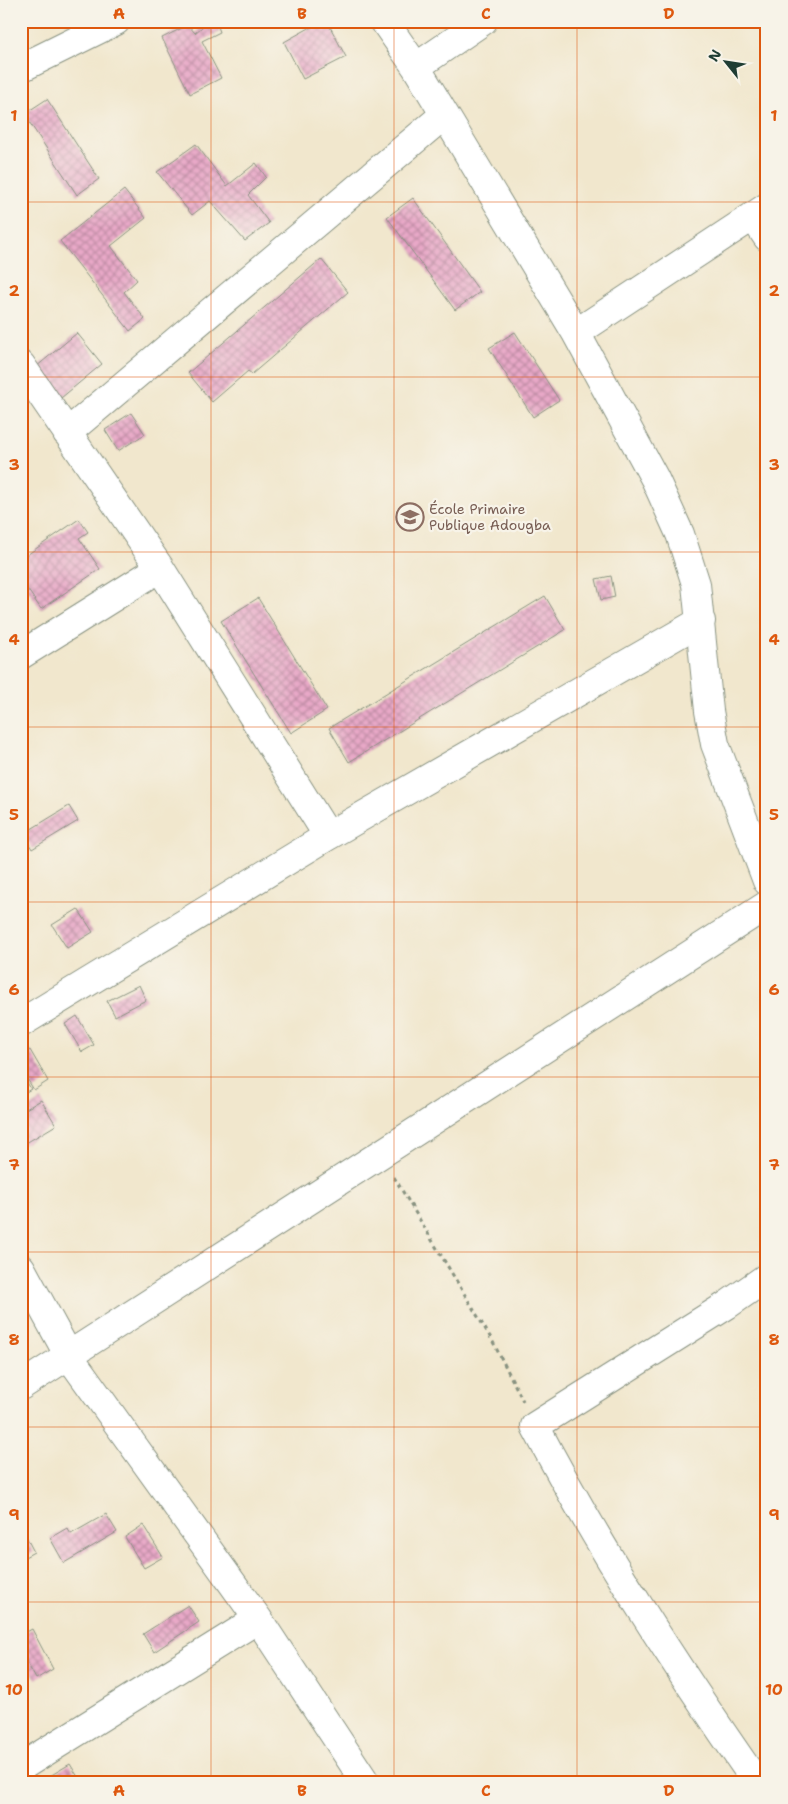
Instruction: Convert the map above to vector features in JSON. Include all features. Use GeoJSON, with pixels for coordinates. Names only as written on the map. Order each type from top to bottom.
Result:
{"type":"FeatureCollection","features":[{"type":"Feature","properties":{"kind":"street"},"geometry":{"type":"LineString","coordinates":[[21,68],[116,21]]}},
{"type":"Feature","properties":{"kind":"street"},"geometry":{"type":"LineString","coordinates":[[384,21],[416,67],[576,332],[655,479],[680,534],[696,584],[709,712],[715,744],[767,881]]}},
{"type":"Feature","properties":{"kind":"street"},"geometry":{"type":"LineString","coordinates":[[416,67],[483,21]]}},
{"type":"Feature","properties":{"kind":"street"},"geometry":{"type":"LineString","coordinates":[[67,433],[444,115]]}},
{"type":"Feature","properties":{"kind":"street"},"geometry":{"type":"LineString","coordinates":[[576,332],[762,220]]}},
{"type":"Feature","properties":{"kind":"street"},"geometry":{"type":"LineString","coordinates":[[21,365],[160,568],[328,836]]}},
{"type":"Feature","properties":{"kind":"street"},"geometry":{"type":"LineString","coordinates":[[21,655],[160,568]]}},
{"type":"Feature","properties":{"kind":"street"},"geometry":{"type":"LineString","coordinates":[[21,1023],[328,836],[700,621]]}},
{"type":"Feature","properties":{"kind":"street"},"geometry":{"type":"LineString","coordinates":[[21,1386],[380,1152],[767,905]]}},
{"type":"Feature","properties":{"kind":"street"},"geometry":{"type":"LineString","coordinates":[[21,1268],[69,1356],[258,1619],[366,1783]]}},
{"type":"Feature","properties":{"kind":"street"},"geometry":{"type":"LineString","coordinates":[[757,1783],[610,1558],[564,1481],[535,1426],[727,1305],[767,1277]]}},
{"type":"Feature","properties":{"kind":"street"},"geometry":{"type":"LineString","coordinates":[[21,1767],[258,1619]]}},
{"type":"Feature","properties":{"kind":"path"},"geometry":{"type":"LineString","coordinates":[[380,1152],[492,1340],[535,1426]]}},
{"type":"Feature","properties":{"kind":"building"},"geometry":{"type":"Polygon","coordinates":[[[209,21],[216,21],[220,32],[202,41],[221,78],[190,94],[162,38],[188,25],[195,33],[209,21]]]}},
{"type":"Feature","properties":{"kind":"building"},"geometry":{"type":"Polygon","coordinates":[[[322,21],[327,21],[346,57],[303,79],[284,42],[322,21]]]}},
{"type":"Feature","properties":{"kind":"building"},"geometry":{"type":"Polygon","coordinates":[[[47,99],[99,179],[77,195],[24,114],[47,99]]]}},
{"type":"Feature","properties":{"kind":"building"},"geometry":{"type":"Polygon","coordinates":[[[196,144],[227,186],[256,163],[266,177],[248,195],[269,223],[245,241],[210,201],[192,215],[157,172],[196,144]]]}},
{"type":"Feature","properties":{"kind":"building"},"geometry":{"type":"Polygon","coordinates":[[[124,190],[146,218],[111,246],[137,280],[124,292],[145,319],[130,331],[60,241],[124,190]]]}},
{"type":"Feature","properties":{"kind":"building"},"geometry":{"type":"Polygon","coordinates":[[[413,198],[480,292],[455,310],[387,217],[413,198]]]}},
{"type":"Feature","properties":{"kind":"building"},"geometry":{"type":"Polygon","coordinates":[[[321,259],[348,292],[252,374],[248,371],[212,402],[188,373],[321,259]]]}},
{"type":"Feature","properties":{"kind":"building"},"geometry":{"type":"Polygon","coordinates":[[[515,332],[559,400],[533,417],[489,348],[515,332]]]}},
{"type":"Feature","properties":{"kind":"building"},"geometry":{"type":"Polygon","coordinates":[[[77,333],[102,364],[61,398],[36,367],[77,333]]]}},
{"type":"Feature","properties":{"kind":"building"},"geometry":{"type":"Polygon","coordinates":[[[131,413],[145,434],[118,451],[105,430],[131,413]]]}},
{"type":"Feature","properties":{"kind":"building"},"geometry":{"type":"Polygon","coordinates":[[[79,519],[88,532],[79,538],[100,569],[41,609],[21,580],[21,559],[79,519]]]}},
{"type":"Feature","properties":{"kind":"building"},"geometry":{"type":"Polygon","coordinates":[[[611,576],[615,597],[601,600],[596,579],[611,576]]]}},
{"type":"Feature","properties":{"kind":"building"},"geometry":{"type":"Polygon","coordinates":[[[545,596],[565,630],[349,762],[329,728],[545,596]]]}},
{"type":"Feature","properties":{"kind":"building"},"geometry":{"type":"Polygon","coordinates":[[[258,598],[327,710],[291,733],[221,621],[258,598]]]}},
{"type":"Feature","properties":{"kind":"building"},"geometry":{"type":"Polygon","coordinates":[[[69,806],[78,821],[32,849],[23,834],[69,806]]]}},
{"type":"Feature","properties":{"kind":"building"},"geometry":{"type":"Polygon","coordinates":[[[78,909],[93,932],[67,948],[52,925],[78,909]]]}},
{"type":"Feature","properties":{"kind":"building"},"geometry":{"type":"Polygon","coordinates":[[[139,985],[146,1000],[115,1016],[107,1001],[139,985]]]}},
{"type":"Feature","properties":{"kind":"building"},"geometry":{"type":"Polygon","coordinates":[[[77,1016],[94,1045],[82,1052],[65,1024],[77,1016]]]}},
{"type":"Feature","properties":{"kind":"building"},"geometry":{"type":"Polygon","coordinates":[[[30,1050],[48,1081],[34,1090],[21,1069],[21,1055],[30,1050]]]}},
{"type":"Feature","properties":{"kind":"building"},"geometry":{"type":"Polygon","coordinates":[[[21,1073],[31,1089],[21,1095],[21,1073]]]}},
{"type":"Feature","properties":{"kind":"building"},"geometry":{"type":"Polygon","coordinates":[[[41,1100],[56,1125],[21,1146],[21,1112],[41,1100]]]}},
{"type":"Feature","properties":{"kind":"building"},"geometry":{"type":"Polygon","coordinates":[[[106,1514],[117,1532],[64,1563],[50,1538],[67,1528],[71,1534],[106,1514]]]}},
{"type":"Feature","properties":{"kind":"building"},"geometry":{"type":"Polygon","coordinates":[[[143,1525],[163,1557],[144,1568],[125,1537],[143,1525]]]}},
{"type":"Feature","properties":{"kind":"building"},"geometry":{"type":"Polygon","coordinates":[[[21,1527],[34,1552],[21,1559],[21,1527]]]}},
{"type":"Feature","properties":{"kind":"building"},"geometry":{"type":"Polygon","coordinates":[[[188,1605],[199,1622],[154,1652],[143,1634],[188,1605]]]}},
{"type":"Feature","properties":{"kind":"building"},"geometry":{"type":"Polygon","coordinates":[[[32,1629],[53,1669],[36,1679],[21,1652],[21,1635],[32,1629]]]}},
{"type":"Feature","properties":{"kind":"building"},"geometry":{"type":"Polygon","coordinates":[[[70,1764],[78,1777],[68,1783],[38,1783],[70,1764]]]}},
{"type":"Feature","properties":{"kind":"place","name":"École Primaire Publique Adougba"},"geometry":{"type":"Point","coordinates":[410,517]}}]}
